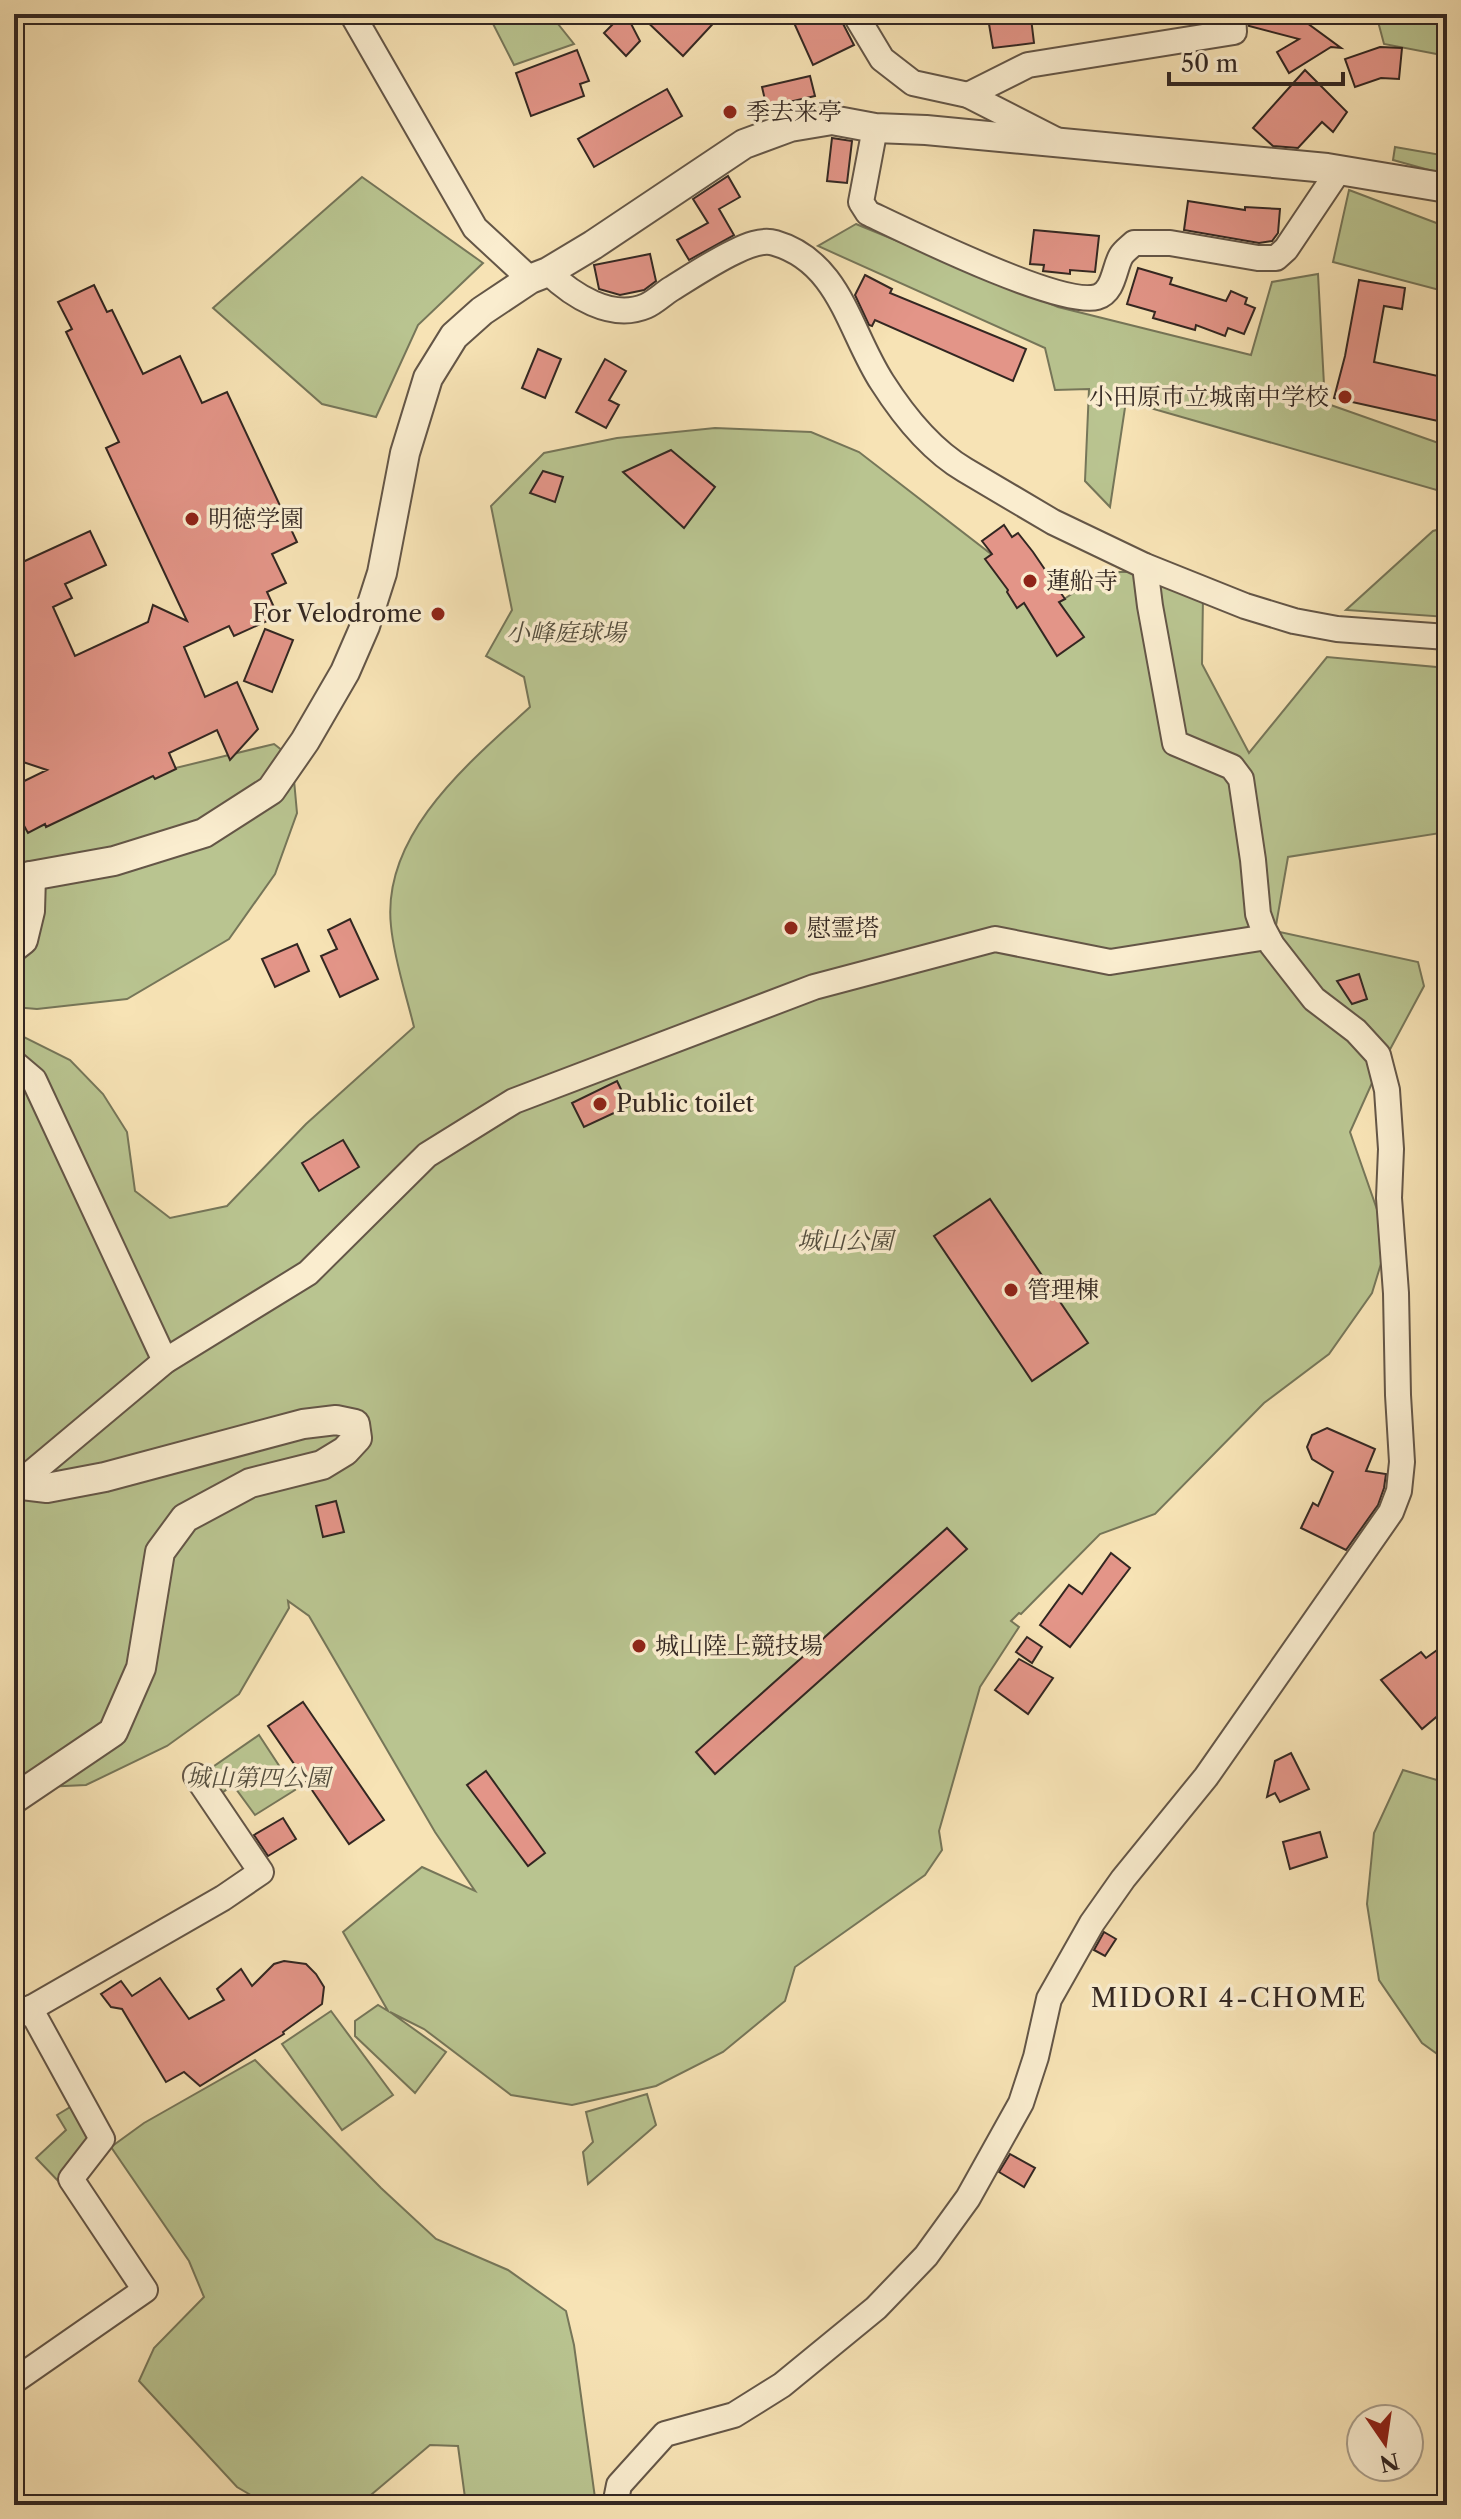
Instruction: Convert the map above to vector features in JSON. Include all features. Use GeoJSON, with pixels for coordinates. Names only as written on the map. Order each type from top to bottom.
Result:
{"type":"FeatureCollection","features":[{"type":"Feature","properties":{"kind":"street"},"geometry":{"type":"LineString","coordinates":[[352,14],[475,228],[539,276],[585,300],[628,310],[647,306],[701,270],[748,245],[770,241],[801,252],[828,279],[881,382],[919,432],[954,464],[1053,522],[1145,566],[1245,606],[1294,621],[1337,629],[1447,637]]}},
{"type":"Feature","properties":{"kind":"street"},"geometry":{"type":"LineString","coordinates":[[855,14],[882,59],[913,83],[968,95],[1062,142]]}},
{"type":"Feature","properties":{"kind":"street"},"geometry":{"type":"LineString","coordinates":[[968,95],[1028,65],[1234,32],[1233,14]]}},
{"type":"Feature","properties":{"kind":"street"},"geometry":{"type":"LineString","coordinates":[[14,947],[23,940],[30,911],[22,878],[114,861],[204,833],[271,790],[305,741],[345,672],[365,626],[382,573],[405,453],[428,378],[454,336],[482,311],[744,144],[790,127],[832,120],[875,128],[1062,142],[1339,170],[1447,188]]}},
{"type":"Feature","properties":{"kind":"street"},"geometry":{"type":"LineString","coordinates":[[875,128],[861,202],[868,213],[988,267],[1055,292],[1081,296],[1098,297],[1107,290],[1122,254],[1134,243],[1170,243],[1258,258],[1276,258],[1286,249],[1339,170]]}},
{"type":"Feature","properties":{"kind":"street"},"geometry":{"type":"LineString","coordinates":[[615,2505],[619,2485],[665,2434],[734,2415],[782,2385],[876,2308],[926,2256],[968,2198],[1021,2103],[1036,2057],[1049,1999],[1092,1923],[1123,1879],[1215,1764],[1315,1623],[1395,1502],[1399,1491],[1402,1462],[1389,1198],[1391,1149],[1387,1090],[1378,1055],[1356,1031],[1314,999],[1267,937],[1258,914],[1241,779],[1232,767],[1175,743],[1145,566]]}},
{"type":"Feature","properties":{"kind":"street"},"geometry":{"type":"LineString","coordinates":[[16,1485],[165,1361],[308,1273],[427,1155],[514,1101],[814,987],[995,939],[1110,962],[1267,937]]}},
{"type":"Feature","properties":{"kind":"street"},"geometry":{"type":"LineString","coordinates":[[14,1063],[34,1080],[165,1361]]}},
{"type":"Feature","properties":{"kind":"street"},"geometry":{"type":"LineString","coordinates":[[14,1799],[113,1732],[141,1668],[160,1552],[185,1518],[250,1483],[322,1465],[345,1451],[357,1438],[355,1424],[336,1420],[303,1424],[105,1477],[47,1488],[16,1485]]}},
{"type":"Feature","properties":{"kind":"street"},"geometry":{"type":"LineString","coordinates":[[14,2381],[145,2290],[71,2179],[102,2139],[22,2013],[223,1898],[261,1872],[196,1776]]}},
{"type":"Feature","properties":{"kind":"green space"},"geometry":{"type":"Polygon","coordinates":[[[488,14],[550,14],[574,44],[514,65],[488,14]]]}},
{"type":"Feature","properties":{"kind":"green space"},"geometry":{"type":"Polygon","coordinates":[[[1376,14],[1447,14],[1447,56],[1384,44],[1376,14]]]}},
{"type":"Feature","properties":{"kind":"green space"},"geometry":{"type":"Polygon","coordinates":[[[1395,147],[1447,156],[1447,175],[1393,160],[1395,147]]]}},
{"type":"Feature","properties":{"kind":"green space"},"geometry":{"type":"Polygon","coordinates":[[[362,177],[483,263],[418,325],[376,417],[322,404],[213,308],[362,177]]]}},
{"type":"Feature","properties":{"kind":"green space"},"geometry":{"type":"Polygon","coordinates":[[[1349,190],[1447,227],[1447,292],[1333,262],[1349,190]]]}},
{"type":"Feature","properties":{"kind":"green space"},"geometry":{"type":"Polygon","coordinates":[[[856,224],[1058,307],[1251,355],[1272,282],[1318,274],[1325,403],[1447,446],[1447,493],[1126,401],[1110,507],[1085,481],[1089,389],[1055,390],[1045,348],[818,246],[856,224]]]}},
{"type":"Feature","properties":{"kind":"green space","name":"城山公園"},"geometry":{"type":"Polygon","coordinates":[[[715,428],[811,432],[859,452],[1013,571],[1043,613],[1105,572],[1162,572],[1203,596],[1202,664],[1249,753],[1327,657],[1447,668],[1447,832],[1288,857],[1275,931],[1418,962],[1424,986],[1372,1083],[1350,1132],[1388,1241],[1372,1293],[1329,1354],[1264,1403],[1155,1514],[1100,1534],[1011,1621],[1019,1627],[980,1687],[939,1831],[942,1850],[925,1875],[795,1967],[785,2001],[723,2052],[656,2086],[572,2105],[511,2095],[424,2029],[390,2012],[446,2052],[415,2093],[355,2036],[355,2021],[378,2005],[388,2011],[343,1932],[422,1867],[475,1891],[435,1832],[309,1616],[288,1601],[289,1608],[239,1694],[167,1746],[86,1785],[22,1788],[14,1785],[14,1032],[70,1060],[103,1094],[127,1132],[135,1191],[170,1218],[227,1206],[306,1124],[414,1027],[397,964],[391,926],[392,892],[400,861],[434,803],[482,751],[530,707],[524,677],[486,656],[512,610],[491,506],[544,453],[617,438],[715,428]]]}},
{"type":"Feature","properties":{"kind":"green space"},"geometry":{"type":"Polygon","coordinates":[[[1447,527],[1447,617],[1346,610],[1433,531],[1447,527]]]}},
{"type":"Feature","properties":{"kind":"green space"},"geometry":{"type":"Polygon","coordinates":[[[274,744],[292,758],[297,813],[275,874],[229,939],[127,999],[37,1009],[14,1007],[14,802],[69,794],[274,744]]]}},
{"type":"Feature","properties":{"kind":"green space","name":"城山第四公園"},"geometry":{"type":"Polygon","coordinates":[[[259,1735],[295,1790],[255,1815],[233,1785],[219,1795],[204,1773],[259,1735]]]}},
{"type":"Feature","properties":{"kind":"green space"},"geometry":{"type":"Polygon","coordinates":[[[1403,1770],[1447,1783],[1447,2061],[1422,2043],[1379,1980],[1367,1904],[1374,1833],[1403,1770]]]}},
{"type":"Feature","properties":{"kind":"green space"},"geometry":{"type":"Polygon","coordinates":[[[331,2011],[393,2095],[342,2130],[282,2044],[331,2011]]]}},
{"type":"Feature","properties":{"kind":"green space"},"geometry":{"type":"Polygon","coordinates":[[[255,2060],[381,2188],[436,2239],[508,2270],[566,2311],[574,2345],[596,2505],[466,2505],[458,2446],[430,2445],[359,2505],[268,2505],[237,2487],[139,2381],[154,2348],[204,2297],[189,2261],[111,2147],[144,2123],[255,2060]]]}},
{"type":"Feature","properties":{"kind":"green space"},"geometry":{"type":"Polygon","coordinates":[[[647,2094],[656,2125],[588,2184],[583,2152],[593,2142],[586,2112],[647,2094]]]}},
{"type":"Feature","properties":{"kind":"green space"},"geometry":{"type":"Polygon","coordinates":[[[77,2103],[97,2138],[61,2184],[36,2158],[66,2130],[57,2115],[77,2103]]]}},
{"type":"Feature","properties":{"kind":"building"},"geometry":{"type":"Polygon","coordinates":[[[626,14],[640,41],[626,56],[604,33],[626,14]]]}},
{"type":"Feature","properties":{"kind":"building"},"geometry":{"type":"Polygon","coordinates":[[[639,14],[722,14],[683,56],[639,14]]]}},
{"type":"Feature","properties":{"kind":"building"},"geometry":{"type":"Polygon","coordinates":[[[790,14],[838,14],[854,45],[813,65],[790,14]]]}},
{"type":"Feature","properties":{"kind":"building"},"geometry":{"type":"Polygon","coordinates":[[[1248,14],[1304,14],[1303,20],[1341,48],[1331,47],[1289,73],[1277,52],[1299,39],[1249,26],[1248,14]]]}},
{"type":"Feature","properties":{"kind":"building"},"geometry":{"type":"Polygon","coordinates":[[[1031,18],[1034,43],[993,48],[989,24],[1031,18]]]}},
{"type":"Feature","properties":{"kind":"building"},"geometry":{"type":"Polygon","coordinates":[[[1380,47],[1402,48],[1399,79],[1381,78],[1355,87],[1345,59],[1380,47]]]}},
{"type":"Feature","properties":{"kind":"building"},"geometry":{"type":"Polygon","coordinates":[[[577,50],[589,81],[580,84],[584,96],[531,116],[516,73],[577,50]]]}},
{"type":"Feature","properties":{"kind":"building"},"geometry":{"type":"Polygon","coordinates":[[[1305,70],[1347,112],[1333,132],[1322,122],[1298,148],[1273,146],[1253,128],[1305,70]]]}},
{"type":"Feature","properties":{"kind":"building"},"geometry":{"type":"Polygon","coordinates":[[[810,76],[815,96],[789,102],[791,108],[768,113],[762,87],[810,76]]]}},
{"type":"Feature","properties":{"kind":"building"},"geometry":{"type":"Polygon","coordinates":[[[667,89],[682,116],[594,167],[578,139],[667,89]]]}},
{"type":"Feature","properties":{"kind":"building"},"geometry":{"type":"Polygon","coordinates":[[[832,138],[852,141],[847,183],[827,181],[832,138]]]}},
{"type":"Feature","properties":{"kind":"building"},"geometry":{"type":"Polygon","coordinates":[[[728,176],[740,197],[719,209],[734,235],[689,260],[677,240],[708,223],[693,199],[728,176]]]}},
{"type":"Feature","properties":{"kind":"building"},"geometry":{"type":"Polygon","coordinates":[[[1188,201],[1245,210],[1245,207],[1280,209],[1278,233],[1272,241],[1259,243],[1184,230],[1188,201]]]}},
{"type":"Feature","properties":{"kind":"building"},"geometry":{"type":"Polygon","coordinates":[[[1034,230],[1099,236],[1095,272],[1070,270],[1070,274],[1043,271],[1044,265],[1030,264],[1034,230]]]}},
{"type":"Feature","properties":{"kind":"building"},"geometry":{"type":"Polygon","coordinates":[[[650,254],[656,281],[644,290],[620,295],[599,289],[594,265],[650,254]]]}},
{"type":"Feature","properties":{"kind":"building"},"geometry":{"type":"Polygon","coordinates":[[[1138,268],[1172,278],[1170,284],[1226,301],[1231,291],[1247,298],[1245,304],[1255,308],[1244,334],[1228,328],[1225,336],[1196,325],[1195,330],[1153,318],[1155,312],[1127,304],[1138,268]]]}},
{"type":"Feature","properties":{"kind":"building"},"geometry":{"type":"Polygon","coordinates":[[[865,275],[892,289],[890,293],[1026,349],[1013,381],[875,320],[872,326],[869,325],[855,295],[865,275]]]}},
{"type":"Feature","properties":{"kind":"building"},"geometry":{"type":"Polygon","coordinates":[[[1359,280],[1405,288],[1402,309],[1384,306],[1374,362],[1447,378],[1447,423],[1334,398],[1359,280]]]}},
{"type":"Feature","properties":{"kind":"building"},"geometry":{"type":"Polygon","coordinates":[[[94,285],[107,312],[112,310],[143,374],[180,356],[202,403],[227,392],[297,542],[272,554],[286,583],[267,592],[278,616],[234,636],[229,626],[184,647],[205,697],[237,682],[258,729],[230,760],[217,730],[169,753],[176,769],[155,779],[153,776],[28,833],[22,822],[14,826],[14,786],[47,770],[14,759],[14,566],[90,531],[106,565],[65,584],[72,598],[53,607],[75,656],[148,622],[153,605],[187,621],[106,448],[119,442],[66,332],[72,329],[58,302],[94,285]]]}},
{"type":"Feature","properties":{"kind":"building"},"geometry":{"type":"Polygon","coordinates":[[[538,349],[561,359],[545,398],[522,388],[538,349]]]}},
{"type":"Feature","properties":{"kind":"building"},"geometry":{"type":"Polygon","coordinates":[[[605,359],[626,371],[609,400],[619,405],[606,428],[576,412],[605,359]]]}},
{"type":"Feature","properties":{"kind":"building"},"geometry":{"type":"Polygon","coordinates":[[[671,450],[715,487],[684,528],[623,472],[671,450]]]}},
{"type":"Feature","properties":{"kind":"building"},"geometry":{"type":"Polygon","coordinates":[[[543,471],[563,477],[555,502],[530,493],[543,471]]]}},
{"type":"Feature","properties":{"kind":"building"},"geometry":{"type":"Polygon","coordinates":[[[1004,525],[1012,537],[1018,533],[1033,552],[1065,599],[1059,602],[1084,637],[1057,656],[1024,603],[1017,608],[985,559],[992,554],[982,541],[1004,525]]]}},
{"type":"Feature","properties":{"kind":"building"},"geometry":{"type":"Polygon","coordinates":[[[265,629],[293,640],[272,692],[244,681],[265,629]]]}},
{"type":"Feature","properties":{"kind":"building"},"geometry":{"type":"Polygon","coordinates":[[[350,919],[378,979],[340,997],[321,956],[337,949],[328,930],[350,919]]]}},
{"type":"Feature","properties":{"kind":"building"},"geometry":{"type":"Polygon","coordinates":[[[297,944],[309,971],[275,987],[262,959],[297,944]]]}},
{"type":"Feature","properties":{"kind":"building"},"geometry":{"type":"Polygon","coordinates":[[[1359,974],[1367,999],[1352,1004],[1337,981],[1359,974]]]}},
{"type":"Feature","properties":{"kind":"building","name":"Public toilet"},"geometry":{"type":"Polygon","coordinates":[[[617,1081],[629,1106],[584,1127],[572,1103],[617,1081]]]}},
{"type":"Feature","properties":{"kind":"building"},"geometry":{"type":"Polygon","coordinates":[[[343,1140],[359,1167],[319,1191],[302,1163],[343,1140]]]}},
{"type":"Feature","properties":{"kind":"building","name":"管理棟"},"geometry":{"type":"Polygon","coordinates":[[[990,1199],[1088,1343],[1032,1381],[934,1236],[990,1199]]]}},
{"type":"Feature","properties":{"kind":"building"},"geometry":{"type":"Polygon","coordinates":[[[1327,1428],[1375,1449],[1366,1471],[1386,1474],[1378,1505],[1346,1550],[1301,1528],[1313,1503],[1318,1506],[1333,1472],[1312,1459],[1307,1447],[1312,1435],[1327,1428]]]}},
{"type":"Feature","properties":{"kind":"building"},"geometry":{"type":"Polygon","coordinates":[[[336,1501],[344,1532],[323,1537],[316,1506],[336,1501]]]}},
{"type":"Feature","properties":{"kind":"building"},"geometry":{"type":"Polygon","coordinates":[[[947,1528],[967,1549],[715,1774],[696,1752],[947,1528]]]}},
{"type":"Feature","properties":{"kind":"building"},"geometry":{"type":"Polygon","coordinates":[[[1111,1553],[1130,1568],[1070,1647],[1040,1625],[1069,1585],[1082,1594],[1111,1553]]]}},
{"type":"Feature","properties":{"kind":"building"},"geometry":{"type":"Polygon","coordinates":[[[1027,1637],[1042,1647],[1032,1663],[1016,1652],[1027,1637]]]}},
{"type":"Feature","properties":{"kind":"building"},"geometry":{"type":"Polygon","coordinates":[[[1447,1643],[1447,1708],[1422,1729],[1381,1680],[1421,1652],[1426,1658],[1447,1643]]]}},
{"type":"Feature","properties":{"kind":"building"},"geometry":{"type":"Polygon","coordinates":[[[1019,1659],[1053,1678],[1028,1714],[995,1690],[1019,1659]]]}},
{"type":"Feature","properties":{"kind":"building"},"geometry":{"type":"Polygon","coordinates":[[[303,1702],[384,1820],[349,1844],[268,1726],[303,1702]]]}},
{"type":"Feature","properties":{"kind":"building"},"geometry":{"type":"Polygon","coordinates":[[[1291,1753],[1309,1789],[1280,1802],[1275,1793],[1267,1797],[1275,1761],[1291,1753]]]}},
{"type":"Feature","properties":{"kind":"building"},"geometry":{"type":"Polygon","coordinates":[[[486,1771],[545,1853],[528,1866],[467,1785],[486,1771]]]}},
{"type":"Feature","properties":{"kind":"building"},"geometry":{"type":"Polygon","coordinates":[[[283,1818],[296,1839],[268,1856],[254,1835],[283,1818]]]}},
{"type":"Feature","properties":{"kind":"building"},"geometry":{"type":"Polygon","coordinates":[[[1320,1832],[1327,1857],[1290,1869],[1283,1842],[1320,1832]]]}},
{"type":"Feature","properties":{"kind":"building"},"geometry":{"type":"Polygon","coordinates":[[[1104,1932],[1116,1939],[1105,1956],[1094,1950],[1104,1932]]]}},
{"type":"Feature","properties":{"kind":"building"},"geometry":{"type":"Polygon","coordinates":[[[284,1961],[306,1964],[316,1974],[324,1987],[322,2004],[284,2034],[200,2086],[184,2072],[166,2082],[122,2009],[111,2007],[101,1994],[121,1981],[132,1996],[160,1978],[189,2019],[224,2000],[217,1989],[241,1969],[252,1986],[274,1964],[284,1961]]]}},
{"type":"Feature","properties":{"kind":"building"},"geometry":{"type":"Polygon","coordinates":[[[1010,2154],[1035,2168],[1024,2187],[999,2172],[1010,2154]]]}},
{"type":"Feature","properties":{"kind":"place","name":"季去来亭"},"geometry":{"type":"Point","coordinates":[730,112]}},
{"type":"Feature","properties":{"kind":"place","name":"小田原市立城南中学校"},"geometry":{"type":"Point","coordinates":[1345,397]}},
{"type":"Feature","properties":{"kind":"place","name":"明徳学園"},"geometry":{"type":"Point","coordinates":[192,519]}},
{"type":"Feature","properties":{"kind":"place","name":"蓮船寺"},"geometry":{"type":"Point","coordinates":[1030,581]}},
{"type":"Feature","properties":{"kind":"place","name":"For Velodrome"},"geometry":{"type":"Point","coordinates":[438,614]}},
{"type":"Feature","properties":{"kind":"place","name":"慰霊塔"},"geometry":{"type":"Point","coordinates":[791,928]}},
{"type":"Feature","properties":{"kind":"place","name":"Public toilet"},"geometry":{"type":"Point","coordinates":[600,1104]}},
{"type":"Feature","properties":{"kind":"place","name":"管理棟"},"geometry":{"type":"Point","coordinates":[1011,1290]}},
{"type":"Feature","properties":{"kind":"place","name":"城山陸上競技場"},"geometry":{"type":"Point","coordinates":[639,1646]}},
{"type":"Feature","properties":{"kind":"district","name":"MIDORI 4-CHOME"},"geometry":{"type":"Point","coordinates":[1229,1998]}},
{"type":"Feature","properties":{"kind":"park label","name":"小峰庭球場"},"geometry":{"type":"Point","coordinates":[566,633]}}]}
